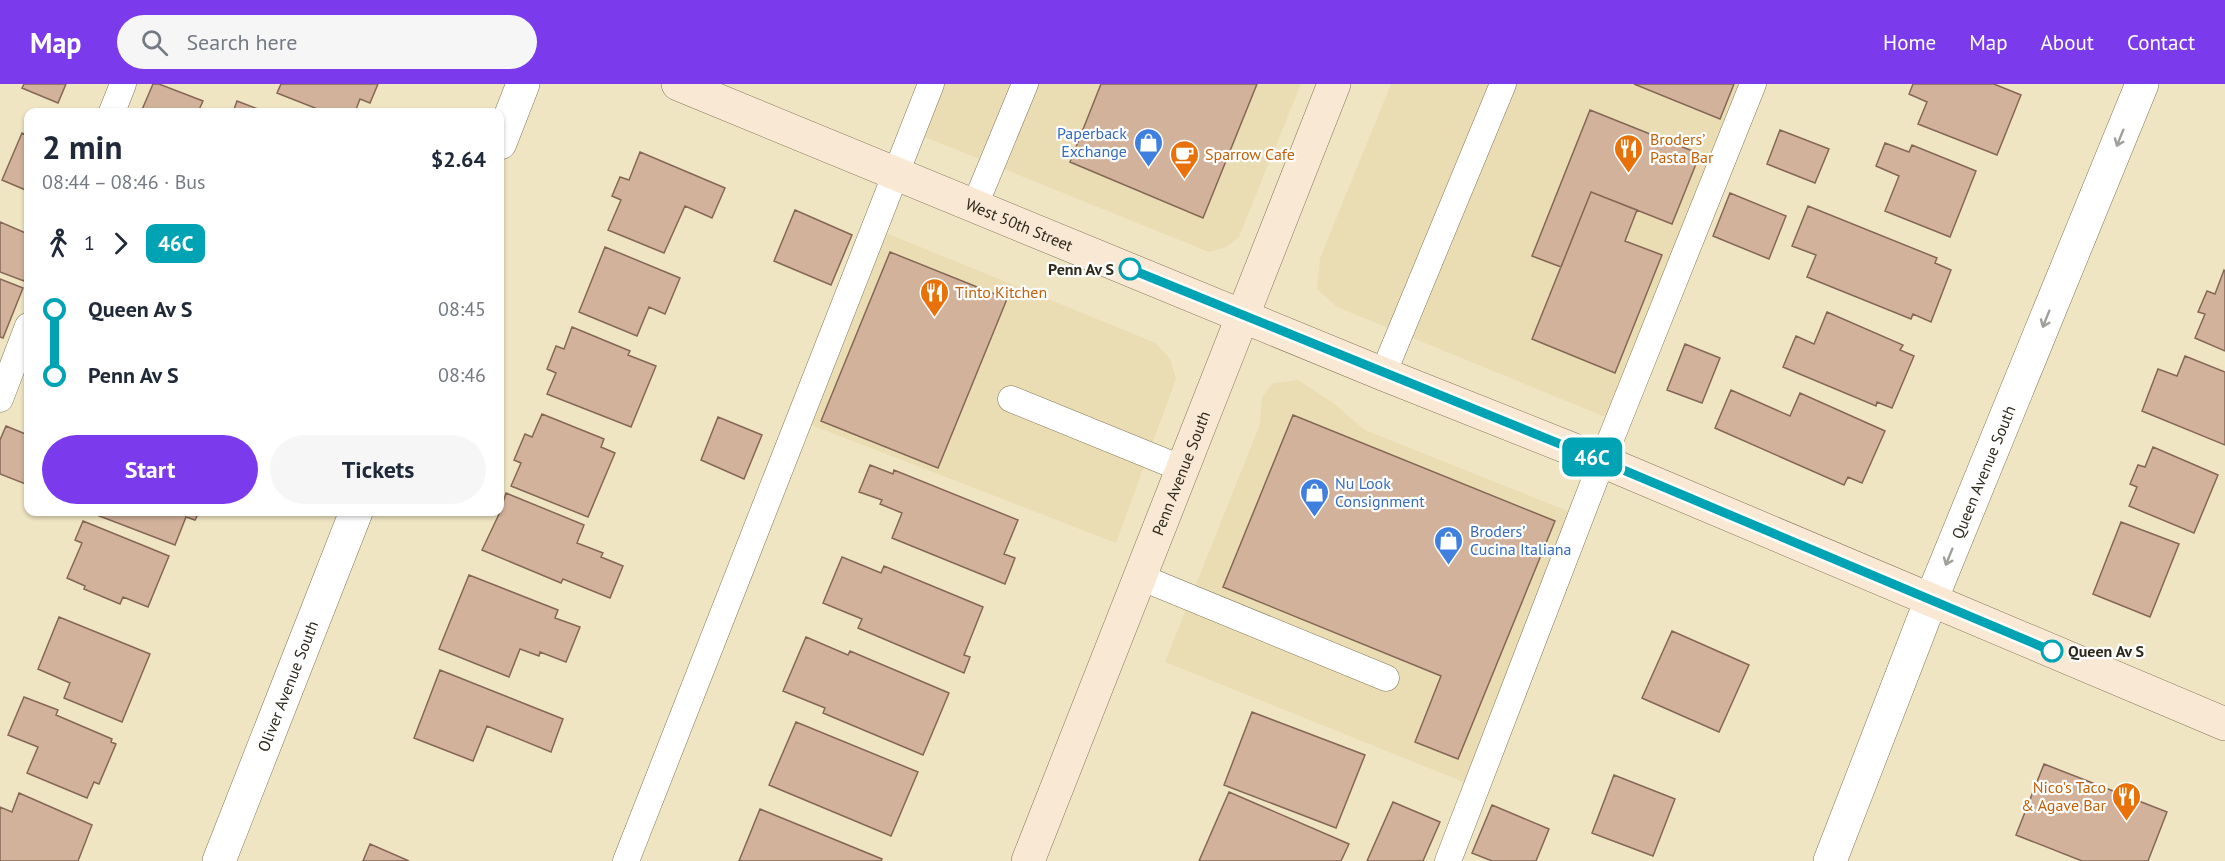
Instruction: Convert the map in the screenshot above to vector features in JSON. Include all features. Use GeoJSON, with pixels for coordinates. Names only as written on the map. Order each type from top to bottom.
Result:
{"type":"FeatureCollection","features":[{"type":"Feature","properties":{"kind":"main road","name":"West 50th Street"},"geometry":{"type":"LineString","coordinates":[[678,84],[1383,374],[1602,461],[2225,724]]}},
{"type":"Feature","properties":{"kind":"main road","name":"Penn Avenue South"},"geometry":{"type":"LineString","coordinates":[[1028,861],[1334,84]]}},
{"type":"Feature","properties":{"kind":"street"},"geometry":{"type":"LineString","coordinates":[[504,132],[522,84]]}},
{"type":"Feature","properties":{"kind":"street","name":"Queen Avenue South"},"geometry":{"type":"LineString","coordinates":[[1830,861],[1931,600],[2142,84]]}},
{"type":"Feature","properties":{"kind":"street","name":"Oliver Avenue South"},"geometry":{"type":"LineString","coordinates":[[219,861],[354,516]]}},
{"type":"Feature","properties":{"kind":"lane"},"geometry":{"type":"LineString","coordinates":[[114,108],[123,84]]}},
{"type":"Feature","properties":{"kind":"lane"},"geometry":{"type":"LineString","coordinates":[[626,861],[931,84]]}},
{"type":"Feature","properties":{"kind":"lane"},"geometry":{"type":"LineString","coordinates":[[975,205],[1025,84]]}},
{"type":"Feature","properties":{"kind":"lane"},"geometry":{"type":"LineString","coordinates":[[1383,374],[1503,84]]}},
{"type":"Feature","properties":{"kind":"lane"},"geometry":{"type":"LineString","coordinates":[[1448,861],[1602,461],[1753,84]]}},
{"type":"Feature","properties":{"kind":"lane"},"geometry":{"type":"LineString","coordinates":[[0,399],[24,336]]}},
{"type":"Feature","properties":{"kind":"lane"},"geometry":{"type":"LineString","coordinates":[[1011,399],[1183,469]]}},
{"type":"Feature","properties":{"kind":"lane"},"geometry":{"type":"LineString","coordinates":[[1140,576],[1386,678]]}},
{"type":"Feature","properties":{"kind":"shaded area"},"geometry":{"type":"Polygon","coordinates":[[[924,84],[1301,84],[1239,237],[1226,247],[1209,252],[905,129],[924,84]]]}},
{"type":"Feature","properties":{"kind":"shaded area"},"geometry":{"type":"Polygon","coordinates":[[[1391,84],[1758,84],[1620,423],[1337,307],[1317,289],[1320,258],[1391,84]]]}},
{"type":"Feature","properties":{"kind":"shaded area"},"geometry":{"type":"Polygon","coordinates":[[[869,226],[1156,343],[1170,359],[1176,379],[1116,543],[793,418],[869,226]]]}},
{"type":"Feature","properties":{"kind":"shaded area"},"geometry":{"type":"Polygon","coordinates":[[[1298,380],[1332,402],[1365,430],[1578,515],[1471,785],[1165,662],[1260,424],[1262,397],[1273,383],[1298,380]]]}},
{"type":"Feature","properties":{"kind":"building"},"geometry":{"type":"Polygon","coordinates":[[[24,84],[66,84],[58,103],[22,88],[24,84]]]}},
{"type":"Feature","properties":{"kind":"building"},"geometry":{"type":"Polygon","coordinates":[[[153,84],[159,84],[203,101],[200,108],[143,108],[153,84]]]}},
{"type":"Feature","properties":{"kind":"building"},"geometry":{"type":"Polygon","coordinates":[[[281,84],[378,84],[370,103],[360,99],[357,108],[315,108],[277,93],[281,84]]]}},
{"type":"Feature","properties":{"kind":"building"},"geometry":{"type":"Polygon","coordinates":[[[1101,84],[1257,84],[1203,218],[1070,162],[1101,84]]]}},
{"type":"Feature","properties":{"kind":"building"},"geometry":{"type":"Polygon","coordinates":[[[1634,84],[1734,84],[1720,119],[1634,84]]]}},
{"type":"Feature","properties":{"kind":"building"},"geometry":{"type":"Polygon","coordinates":[[[1913,84],[1994,84],[2021,95],[1997,155],[1918,124],[1927,102],[1909,94],[1913,84]]]}},
{"type":"Feature","properties":{"kind":"building"},"geometry":{"type":"Polygon","coordinates":[[[237,101],[255,108],[234,108],[237,101]]]}},
{"type":"Feature","properties":{"kind":"building","name":"Broders’ Pasta Bar"},"geometry":{"type":"Polygon","coordinates":[[[1590,110],[1700,154],[1672,224],[1591,192],[1561,267],[1532,256],[1590,110]]]}},
{"type":"Feature","properties":{"kind":"building"},"geometry":{"type":"Polygon","coordinates":[[[1780,130],[1829,149],[1815,183],[1767,164],[1780,130]]]}},
{"type":"Feature","properties":{"kind":"building"},"geometry":{"type":"Polygon","coordinates":[[[22,133],[24,134],[24,189],[2,180],[22,133]]]}},
{"type":"Feature","properties":{"kind":"building"},"geometry":{"type":"Polygon","coordinates":[[[1885,143],[1909,152],[1912,145],[1976,171],[1950,237],[1885,211],[1899,176],[1876,166],[1885,143]]]}},
{"type":"Feature","properties":{"kind":"building"},"geometry":{"type":"Polygon","coordinates":[[[640,152],[725,188],[712,218],[685,206],[664,253],[608,230],[621,200],[612,196],[620,177],[629,180],[640,152]]]}},
{"type":"Feature","properties":{"kind":"building"},"geometry":{"type":"Polygon","coordinates":[[[1591,192],[1637,210],[1625,241],[1662,255],[1615,373],[1532,339],[1591,192]]]}},
{"type":"Feature","properties":{"kind":"building"},"geometry":{"type":"Polygon","coordinates":[[[1730,193],[1786,216],[1769,259],[1713,236],[1730,193]]]}},
{"type":"Feature","properties":{"kind":"building"},"geometry":{"type":"Polygon","coordinates":[[[1808,206],[1937,258],[1935,263],[1951,270],[1931,322],[1913,314],[1911,319],[1807,277],[1816,255],[1792,246],[1808,206]]]}},
{"type":"Feature","properties":{"kind":"building"},"geometry":{"type":"Polygon","coordinates":[[[795,210],[852,235],[831,285],[774,261],[795,210]]]}},
{"type":"Feature","properties":{"kind":"building"},"geometry":{"type":"Polygon","coordinates":[[[0,222],[24,232],[24,281],[0,272],[0,222]]]}},
{"type":"Feature","properties":{"kind":"building"},"geometry":{"type":"Polygon","coordinates":[[[605,247],[680,278],[665,314],[649,307],[637,336],[579,312],[605,247]]]}},
{"type":"Feature","properties":{"kind":"building"},"geometry":{"type":"Polygon","coordinates":[[[890,252],[1007,299],[938,468],[821,421],[890,252]]]}},
{"type":"Feature","properties":{"kind":"building"},"geometry":{"type":"Polygon","coordinates":[[[2224,270],[2225,351],[2195,338],[2205,314],[2198,312],[2207,291],[2215,294],[2224,270]]]}},
{"type":"Feature","properties":{"kind":"building"},"geometry":{"type":"Polygon","coordinates":[[[0,279],[23,288],[3,338],[0,337],[0,279]]]}},
{"type":"Feature","properties":{"kind":"building"},"geometry":{"type":"Polygon","coordinates":[[[1827,312],[1903,345],[1900,350],[1914,356],[1892,408],[1877,402],[1876,406],[1783,367],[1796,336],[1814,344],[1827,312]]]}},
{"type":"Feature","properties":{"kind":"building"},"geometry":{"type":"Polygon","coordinates":[[[572,327],[630,351],[628,355],[656,366],[631,427],[547,394],[556,373],[547,369],[556,346],[564,349],[572,327]]]}},
{"type":"Feature","properties":{"kind":"building"},"geometry":{"type":"Polygon","coordinates":[[[1685,344],[1720,358],[1702,403],[1667,390],[1685,344]]]}},
{"type":"Feature","properties":{"kind":"building"},"geometry":{"type":"Polygon","coordinates":[[[2185,356],[2225,372],[2225,445],[2142,411],[2158,369],[2177,376],[2185,356]]]}},
{"type":"Feature","properties":{"kind":"building"},"geometry":{"type":"Polygon","coordinates":[[[1731,390],[1790,416],[1800,393],[1885,431],[1862,483],[1848,477],[1844,485],[1715,428],[1731,390]]]}},
{"type":"Feature","properties":{"kind":"building"},"geometry":{"type":"Polygon","coordinates":[[[542,414],[604,439],[601,447],[615,453],[588,517],[511,486],[521,463],[514,460],[525,434],[532,437],[542,414]]]}},
{"type":"Feature","properties":{"kind":"building"},"geometry":{"type":"Polygon","coordinates":[[[1293,415],[1555,521],[1458,759],[1415,742],[1441,676],[1223,587],[1293,415]]]}},
{"type":"Feature","properties":{"kind":"building"},"geometry":{"type":"Polygon","coordinates":[[[718,417],[762,435],[744,479],[701,460],[718,417]]]}},
{"type":"Feature","properties":{"kind":"building"},"geometry":{"type":"Polygon","coordinates":[[[6,426],[24,433],[24,483],[0,474],[0,440],[6,426]]]}},
{"type":"Feature","properties":{"kind":"building"},"geometry":{"type":"Polygon","coordinates":[[[2153,447],[2218,475],[2194,533],[2129,506],[2137,487],[2130,484],[2138,465],[2145,467],[2153,447]]]}},
{"type":"Feature","properties":{"kind":"building"},"geometry":{"type":"Polygon","coordinates":[[[870,465],[893,474],[894,470],[1018,520],[1004,554],[1015,558],[1005,584],[892,538],[902,513],[880,504],[882,500],[859,492],[870,465]]]}},
{"type":"Feature","properties":{"kind":"building"},"geometry":{"type":"Polygon","coordinates":[[[506,493],[584,525],[577,543],[603,553],[601,557],[623,566],[610,598],[563,579],[561,583],[482,550],[498,516],[504,516],[506,493]]]}},
{"type":"Feature","properties":{"kind":"building"},"geometry":{"type":"Polygon","coordinates":[[[99,516],[197,516],[195,520],[186,517],[175,545],[99,516]]]}},
{"type":"Feature","properties":{"kind":"building"},"geometry":{"type":"Polygon","coordinates":[[[83,521],[169,556],[148,607],[123,597],[120,604],[84,589],[85,586],[67,578],[82,543],[75,540],[83,521]]]}},
{"type":"Feature","properties":{"kind":"building"},"geometry":{"type":"Polygon","coordinates":[[[2121,522],[2179,544],[2150,617],[2093,594],[2121,522]]]}},
{"type":"Feature","properties":{"kind":"building"},"geometry":{"type":"Polygon","coordinates":[[[842,557],[881,573],[884,566],[983,607],[964,655],[970,657],[964,673],[858,628],[862,619],[823,603],[842,557]]]}},
{"type":"Feature","properties":{"kind":"building"},"geometry":{"type":"Polygon","coordinates":[[[469,575],[558,610],[555,618],[580,627],[566,662],[540,652],[539,656],[520,649],[509,677],[439,649],[469,575]]]}},
{"type":"Feature","properties":{"kind":"building"},"geometry":{"type":"Polygon","coordinates":[[[59,617],[150,654],[122,722],[64,698],[70,683],[38,669],[59,617]]]}},
{"type":"Feature","properties":{"kind":"building"},"geometry":{"type":"Polygon","coordinates":[[[1672,631],[1749,665],[1719,732],[1642,698],[1672,631]]]}},
{"type":"Feature","properties":{"kind":"building"},"geometry":{"type":"Polygon","coordinates":[[[806,637],[848,655],[850,651],[949,693],[923,755],[823,713],[825,708],[783,691],[806,637]]]}},
{"type":"Feature","properties":{"kind":"building"},"geometry":{"type":"Polygon","coordinates":[[[440,670],[563,719],[551,752],[487,726],[473,761],[414,738],[440,670]]]}},
{"type":"Feature","properties":{"kind":"building"},"geometry":{"type":"Polygon","coordinates":[[[24,697],[58,710],[56,715],[112,739],[111,742],[116,744],[99,784],[94,782],[87,798],[27,773],[38,747],[8,735],[24,697]]]}},
{"type":"Feature","properties":{"kind":"building"},"geometry":{"type":"Polygon","coordinates":[[[1252,712],[1365,755],[1336,828],[1224,785],[1252,712]]]}},
{"type":"Feature","properties":{"kind":"building"},"geometry":{"type":"Polygon","coordinates":[[[796,722],[918,772],[891,836],[769,785],[796,722]]]}},
{"type":"Feature","properties":{"kind":"building"},"geometry":{"type":"Polygon","coordinates":[[[2044,764],[2167,812],[2148,861],[2082,861],[2016,835],[2044,764]]]}},
{"type":"Feature","properties":{"kind":"building"},"geometry":{"type":"Polygon","coordinates":[[[1614,775],[1675,799],[1653,856],[1592,833],[1614,775]]]}},
{"type":"Feature","properties":{"kind":"building"},"geometry":{"type":"Polygon","coordinates":[[[1229,792],[1349,844],[1341,861],[1199,861],[1229,792]]]}},
{"type":"Feature","properties":{"kind":"building"},"geometry":{"type":"Polygon","coordinates":[[[19,793],[92,825],[78,861],[0,861],[0,807],[12,812],[19,793]]]}},
{"type":"Feature","properties":{"kind":"building"},"geometry":{"type":"Polygon","coordinates":[[[1393,802],[1440,822],[1423,861],[1367,861],[1393,802]]]}},
{"type":"Feature","properties":{"kind":"building"},"geometry":{"type":"Polygon","coordinates":[[[1492,805],[1549,829],[1536,861],[1492,861],[1472,853],[1492,805]]]}},
{"type":"Feature","properties":{"kind":"building"},"geometry":{"type":"Polygon","coordinates":[[[760,809],[882,859],[881,861],[739,861],[760,809]]]}},
{"type":"Feature","properties":{"kind":"building"},"geometry":{"type":"Polygon","coordinates":[[[370,844],[409,861],[363,861],[370,844]]]}},
{"type":"Feature","properties":{"kind":"bus line","name":"46C"},"geometry":{"type":"LineString","coordinates":[[1130,269],[1383,374],[1602,461],[2052,651]]}},
{"type":"Feature","properties":{"kind":"place","name":"Paperback Exchange"},"geometry":{"type":"Point","coordinates":[1148,168]}},
{"type":"Feature","properties":{"kind":"place","name":"Broders’ Pasta Bar"},"geometry":{"type":"Point","coordinates":[1629,174]}},
{"type":"Feature","properties":{"kind":"place","name":"Sparrow Cafe"},"geometry":{"type":"Point","coordinates":[1184,180]}},
{"type":"Feature","properties":{"kind":"place","name":"Penn Av S"},"geometry":{"type":"Point","coordinates":[1130,269]}},
{"type":"Feature","properties":{"kind":"place","name":"Tinto Kitchen"},"geometry":{"type":"Point","coordinates":[934,318]}},
{"type":"Feature","properties":{"kind":"place","name":"Nu Look Consignment"},"geometry":{"type":"Point","coordinates":[1314,518]}},
{"type":"Feature","properties":{"kind":"place","name":"Broders’ Cucina Italiana"},"geometry":{"type":"Point","coordinates":[1449,566]}},
{"type":"Feature","properties":{"kind":"place","name":"Queen Av S"},"geometry":{"type":"Point","coordinates":[2052,651]}},
{"type":"Feature","properties":{"kind":"place","name":"Nico's Taco & Agave Bar"},"geometry":{"type":"Point","coordinates":[2127,822]}}]}
